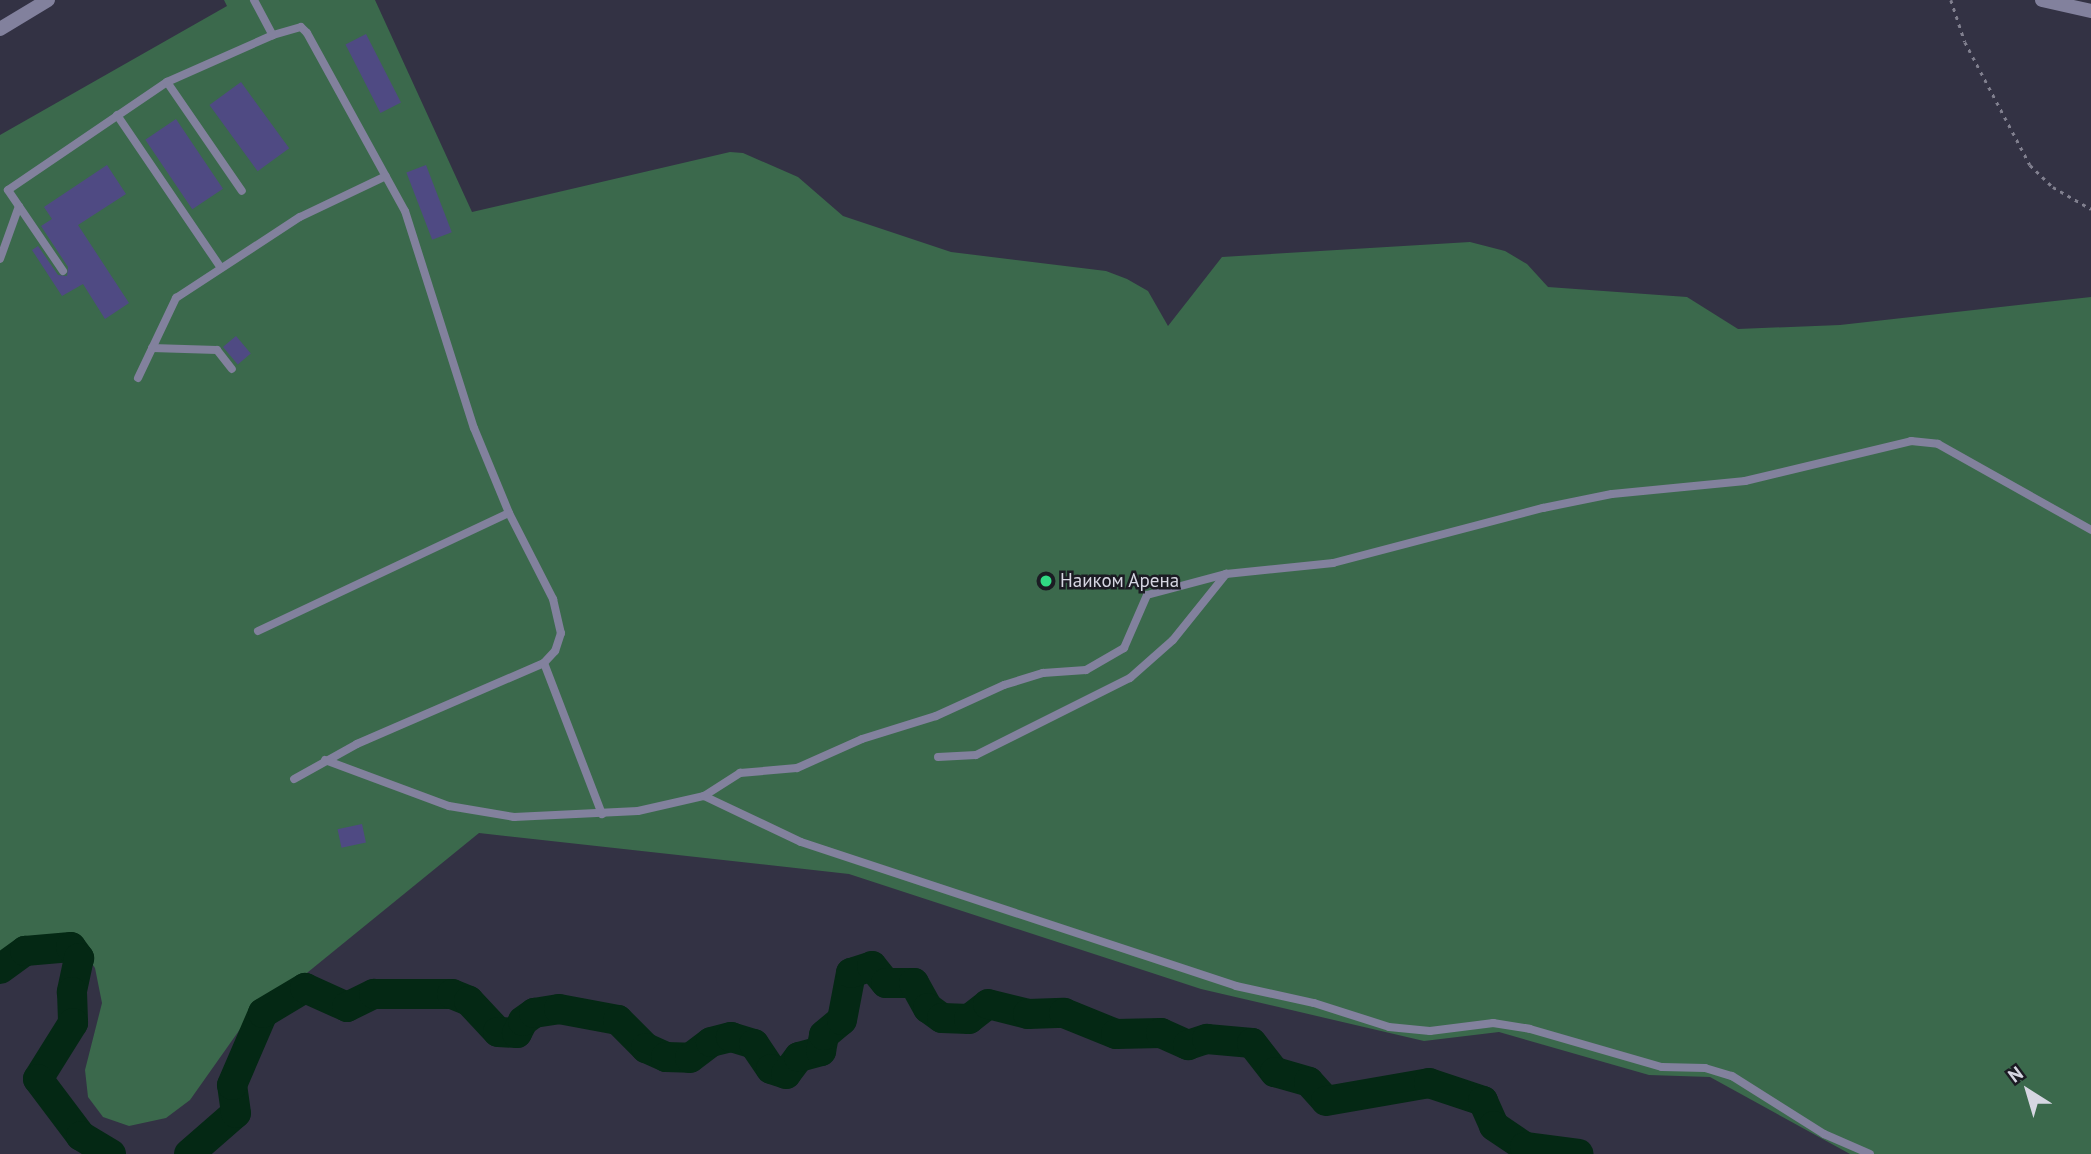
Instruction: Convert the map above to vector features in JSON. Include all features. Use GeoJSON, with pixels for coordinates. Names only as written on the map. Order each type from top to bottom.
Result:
{"type":"FeatureCollection","features":[{"type":"Feature","properties":{"kind":"street"},"geometry":{"type":"LineString","coordinates":[[0,29],[48,0]]}},
{"type":"Feature","properties":{"kind":"street"},"geometry":{"type":"LineString","coordinates":[[2042,0],[2091,10]]}},
{"type":"Feature","properties":{"kind":"lane"},"geometry":{"type":"LineString","coordinates":[[254,0],[273,35]]}},
{"type":"Feature","properties":{"kind":"lane"},"geometry":{"type":"LineString","coordinates":[[63,271],[8,190],[167,82],[273,35],[293,28],[307,33],[386,176],[414,235],[474,428],[509,513],[559,616],[561,633],[555,651],[544,663],[325,760],[294,779]]}},
{"type":"Feature","properties":{"kind":"lane"},"geometry":{"type":"LineString","coordinates":[[167,82],[242,191]]}},
{"type":"Feature","properties":{"kind":"lane"},"geometry":{"type":"LineString","coordinates":[[117,116],[221,268]]}},
{"type":"Feature","properties":{"kind":"lane"},"geometry":{"type":"LineString","coordinates":[[138,378],[176,298],[300,218],[386,176]]}},
{"type":"Feature","properties":{"kind":"lane"},"geometry":{"type":"LineString","coordinates":[[0,260],[19,206]]}},
{"type":"Feature","properties":{"kind":"lane"},"geometry":{"type":"LineString","coordinates":[[152,348],[217,350],[232,369]]}},
{"type":"Feature","properties":{"kind":"lane"},"geometry":{"type":"LineString","coordinates":[[325,760],[449,806],[514,817],[638,811],[704,796],[740,773],[797,768],[862,739],[936,716],[1004,685],[1043,673],[1086,670],[1106,662],[1124,648],[1147,595],[1226,574],[1333,563],[1543,508],[1612,494],[1745,481],[1911,441],[1938,444],[2091,530]]}},
{"type":"Feature","properties":{"kind":"lane"},"geometry":{"type":"LineString","coordinates":[[258,631],[509,513]]}},
{"type":"Feature","properties":{"kind":"lane"},"geometry":{"type":"LineString","coordinates":[[938,757],[976,755],[1130,678],[1173,640],[1226,574]]}},
{"type":"Feature","properties":{"kind":"lane"},"geometry":{"type":"LineString","coordinates":[[544,663],[602,814]]}},
{"type":"Feature","properties":{"kind":"lane"},"geometry":{"type":"LineString","coordinates":[[704,796],[801,842],[1236,986],[1314,1003],[1389,1027],[1430,1031],[1493,1023],[1530,1029],[1662,1067],[1705,1068],[1732,1076],[1824,1134],[1870,1154]]}},
{"type":"Feature","properties":{"kind":"path"},"geometry":{"type":"LineString","coordinates":[[1951,0],[1965,42],[2030,165],[2053,187],[2091,209]]}},
{"type":"Feature","properties":{"kind":"green space","name":"Наиком Арена"},"geometry":{"type":"Polygon","coordinates":[[[224,0],[375,0],[472,212],[730,152],[743,153],[798,177],[843,216],[951,252],[1106,271],[1127,279],[1148,291],[1168,326],[1222,257],[1470,242],[1505,251],[1527,264],[1548,287],[1687,297],[1738,329],[1840,325],[2091,297],[2091,1154],[1850,1154],[1710,1077],[1649,1075],[1499,1032],[1424,1041],[1201,989],[849,874],[479,833],[243,1025],[190,1100],[166,1118],[129,1126],[103,1117],[88,1097],[85,1070],[102,1003],[95,968],[77,942],[25,942],[0,959],[0,135],[227,6],[224,0]]]}},
{"type":"Feature","properties":{"kind":"building"},"geometry":{"type":"Polygon","coordinates":[[[366,34],[401,103],[380,113],[346,44],[366,34]]]}},
{"type":"Feature","properties":{"kind":"building"},"geometry":{"type":"Polygon","coordinates":[[[241,82],[289,148],[258,171],[209,105],[241,82]]]}},
{"type":"Feature","properties":{"kind":"building"},"geometry":{"type":"Polygon","coordinates":[[[176,119],[223,189],[192,209],[145,140],[176,119]]]}},
{"type":"Feature","properties":{"kind":"building"},"geometry":{"type":"Polygon","coordinates":[[[107,165],[126,194],[78,225],[129,303],[105,319],[83,284],[62,296],[32,250],[38,246],[58,275],[67,276],[68,267],[41,226],[52,219],[44,207],[107,165]]]}},
{"type":"Feature","properties":{"kind":"building"},"geometry":{"type":"Polygon","coordinates":[[[426,165],[452,232],[432,240],[406,173],[426,165]]]}},
{"type":"Feature","properties":{"kind":"building"},"geometry":{"type":"Polygon","coordinates":[[[236,336],[251,354],[238,365],[223,347],[236,336]]]}},
{"type":"Feature","properties":{"kind":"building"},"geometry":{"type":"Polygon","coordinates":[[[362,824],[366,843],[341,848],[338,829],[362,824]]]}},
{"type":"Feature","properties":{"kind":"waterway"},"geometry":{"type":"LineString","coordinates":[[0,969],[25,951],[71,947],[79,958],[72,992],[73,1023],[38,1079],[81,1136],[111,1154]]}},
{"type":"Feature","properties":{"kind":"waterway"},"geometry":{"type":"LineString","coordinates":[[189,1154],[236,1113],[232,1085],[263,1013],[305,988],[347,1007],[374,994],[452,994],[469,1001],[498,1032],[517,1033],[523,1021],[534,1013],[559,1009],[618,1020],[646,1048],[666,1057],[690,1058],[711,1042],[731,1037],[754,1044],[771,1069],[786,1074],[799,1057],[821,1051],[824,1035],[842,1020],[851,973],[872,966],[886,983],[914,983],[928,1008],[942,1018],[969,1019],[988,1004],[1028,1014],[1064,1013],[1116,1034],[1161,1033],[1188,1045],[1207,1039],[1252,1043],[1275,1072],[1309,1082],[1326,1101],[1429,1083],[1483,1101],[1494,1126],[1525,1147],[1579,1154]]}},
{"type":"Feature","properties":{"kind":"place","name":"Наиком Арена"},"geometry":{"type":"Point","coordinates":[1046,581]}}]}
